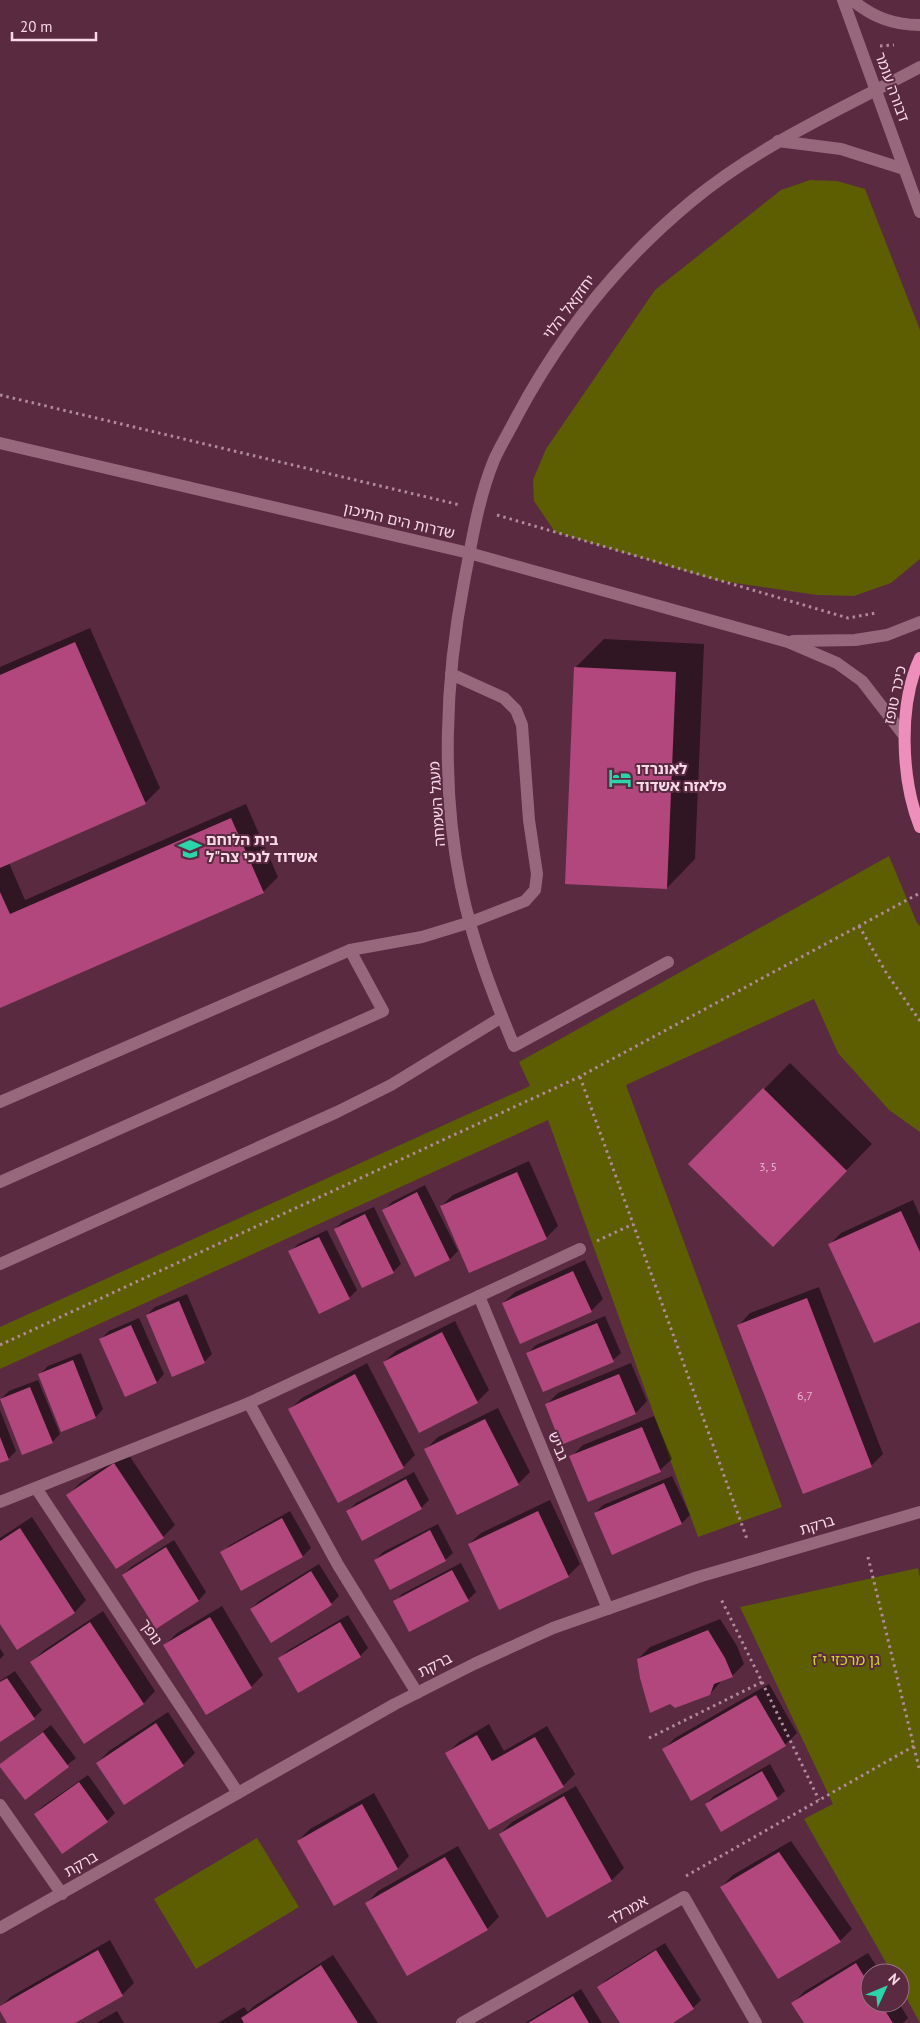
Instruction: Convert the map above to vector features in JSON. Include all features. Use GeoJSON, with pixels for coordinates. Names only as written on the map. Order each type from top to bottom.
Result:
{"type":"FeatureCollection","features":[{"type":"Feature","properties":{"kind":"main road","name":"כיכר טופז"},"geometry":{"type":"LineString","coordinates":[[920,658],[912,674],[903,734],[913,808],[920,827]]}},
{"type":"Feature","properties":{"kind":"street","name":"דבורה עומר"},"geometry":{"type":"LineString","coordinates":[[843,0],[920,212]]}},
{"type":"Feature","properties":{"kind":"street"},"geometry":{"type":"LineString","coordinates":[[852,0],[866,11],[886,20],[903,25],[920,25]]}},
{"type":"Feature","properties":{"kind":"street","name":"יחזקאל הלוי"},"geometry":{"type":"LineString","coordinates":[[469,553],[478,509],[494,459],[531,389],[573,327],[609,280],[649,239],[691,201],[722,178],[778,141],[920,67]]}},
{"type":"Feature","properties":{"kind":"street"},"geometry":{"type":"LineString","coordinates":[[778,141],[841,149],[904,170]]}},
{"type":"Feature","properties":{"kind":"street","name":"שדרות הים התיכון"},"geometry":{"type":"LineString","coordinates":[[0,442],[469,553],[788,642],[837,663],[862,681],[903,734]]}},
{"type":"Feature","properties":{"kind":"street","name":"מעגל השמחה"},"geometry":{"type":"LineString","coordinates":[[469,553],[459,606],[451,674],[449,740],[450,810],[461,886],[495,999],[514,1046],[668,962]]}},
{"type":"Feature","properties":{"kind":"street","name":"שדרות הים התיכון"},"geometry":{"type":"LineString","coordinates":[[788,642],[856,640],[887,635],[920,622]]}},
{"type":"Feature","properties":{"kind":"street"},"geometry":{"type":"LineString","coordinates":[[0,1102],[350,950],[422,937],[471,922],[525,901],[535,890],[537,874],[529,820],[522,725],[516,710],[504,698],[451,674]]}},
{"type":"Feature","properties":{"kind":"street"},"geometry":{"type":"LineString","coordinates":[[0,1182],[383,1012],[350,950]]}},
{"type":"Feature","properties":{"kind":"street"},"geometry":{"type":"LineString","coordinates":[[0,1264],[337,1112],[390,1085],[502,1018]]}},
{"type":"Feature","properties":{"kind":"street"},"geometry":{"type":"LineString","coordinates":[[0,1502],[249,1403],[580,1249]]}},
{"type":"Feature","properties":{"kind":"street","name":"גביש"},"geometry":{"type":"LineString","coordinates":[[479,1296],[608,1609]]}},
{"type":"Feature","properties":{"kind":"street"},"geometry":{"type":"LineString","coordinates":[[249,1403],[338,1565],[416,1693]]}},
{"type":"Feature","properties":{"kind":"street","name":"נופך"},"geometry":{"type":"LineString","coordinates":[[36,1488],[238,1794]]}},
{"type":"Feature","properties":{"kind":"street","name":"ברקת"},"geometry":{"type":"LineString","coordinates":[[0,1928],[416,1693],[544,1632],[698,1577],[920,1512]]}},
{"type":"Feature","properties":{"kind":"street"},"geometry":{"type":"LineString","coordinates":[[0,1805],[62,1894]]}},
{"type":"Feature","properties":{"kind":"street"},"geometry":{"type":"LineString","coordinates":[[684,1897],[756,2023]]}},
{"type":"Feature","properties":{"kind":"street","name":"אמרלד"},"geometry":{"type":"LineString","coordinates":[[462,2023],[684,1897]]}},
{"type":"Feature","properties":{"kind":"path"},"geometry":{"type":"LineString","coordinates":[[0,395],[478,509],[848,618],[876,613]]}},
{"type":"Feature","properties":{"kind":"path"},"geometry":{"type":"LineString","coordinates":[[0,1345],[580,1077],[920,893]]}},
{"type":"Feature","properties":{"kind":"path"},"geometry":{"type":"LineString","coordinates":[[859,926],[887,974],[920,1021]]}},
{"type":"Feature","properties":{"kind":"path"},"geometry":{"type":"LineString","coordinates":[[580,1077],[747,1540]]}},
{"type":"Feature","properties":{"kind":"path"},"geometry":{"type":"LineString","coordinates":[[580,1249],[633,1224]]}},
{"type":"Feature","properties":{"kind":"path"},"geometry":{"type":"LineString","coordinates":[[868,1557],[920,1772]]}},
{"type":"Feature","properties":{"kind":"path"},"geometry":{"type":"LineString","coordinates":[[721,1599],[819,1800]]}},
{"type":"Feature","properties":{"kind":"path"},"geometry":{"type":"LineString","coordinates":[[648,1738],[762,1682]]}},
{"type":"Feature","properties":{"kind":"path"},"geometry":{"type":"LineString","coordinates":[[684,1897],[676,1882],[914,1746]]}},
{"type":"Feature","properties":{"kind":"green space"},"geometry":{"type":"Polygon","coordinates":[[[810,180],[837,181],[865,189],[920,330],[920,559],[891,583],[854,596],[817,595],[715,580],[555,532],[534,501],[533,480],[546,449],[655,290],[781,190],[810,180]]]}},
{"type":"Feature","properties":{"kind":"green space"},"geometry":{"type":"Polygon","coordinates":[[[889,856],[917,923],[920,926],[920,1132],[889,1110],[838,1053],[814,999],[626,1085],[782,1507],[698,1537],[548,1120],[0,1369],[0,1327],[530,1086],[519,1062],[889,856]]]}},
{"type":"Feature","properties":{"kind":"green space","name":"גן מרכזי י\"ז"},"geometry":{"type":"Polygon","coordinates":[[[918,1568],[920,1577],[920,2023],[910,2004],[910,1963],[886,1963],[804,1819],[833,1804],[740,1607],[918,1568]]]}},
{"type":"Feature","properties":{"kind":"green space"},"geometry":{"type":"Polygon","coordinates":[[[257,1838],[299,1907],[196,1969],[154,1899],[257,1838]]]}},
{"type":"Feature","properties":{"kind":"building"},"geometry":{"type":"Polygon","coordinates":[[[75,642],[146,804],[0,868],[0,675],[75,642]]]}},
{"type":"Feature","properties":{"kind":"building","name":"לאונרדו פלאזה אשדוד"},"geometry":{"type":"Polygon","coordinates":[[[574,667],[676,672],[667,889],[565,884],[574,667]]]}},
{"type":"Feature","properties":{"kind":"building"},"geometry":{"type":"Polygon","coordinates":[[[231,818],[264,893],[0,1008],[0,892],[10,914],[231,818]]]}},
{"type":"Feature","properties":{"kind":"building"},"geometry":{"type":"Polygon","coordinates":[[[763,1088],[847,1171],[773,1247],[688,1164],[763,1088]]]}},
{"type":"Feature","properties":{"kind":"building"},"geometry":{"type":"Polygon","coordinates":[[[517,1172],[547,1239],[469,1273],[440,1206],[517,1172]]]}},
{"type":"Feature","properties":{"kind":"building"},"geometry":{"type":"Polygon","coordinates":[[[417,1192],[450,1260],[415,1277],[382,1210],[417,1192]]]}},
{"type":"Feature","properties":{"kind":"building"},"geometry":{"type":"Polygon","coordinates":[[[901,1211],[920,1252],[920,1322],[874,1343],[828,1244],[901,1211]]]}},
{"type":"Feature","properties":{"kind":"building"},"geometry":{"type":"Polygon","coordinates":[[[365,1214],[394,1273],[362,1288],[334,1229],[365,1214]]]}},
{"type":"Feature","properties":{"kind":"building"},"geometry":{"type":"Polygon","coordinates":[[[319,1237],[350,1299],[319,1314],[288,1251],[319,1237]]]}},
{"type":"Feature","properties":{"kind":"building"},"geometry":{"type":"Polygon","coordinates":[[[573,1271],[592,1312],[520,1344],[502,1303],[573,1271]]]}},
{"type":"Feature","properties":{"kind":"building"},"geometry":{"type":"Polygon","coordinates":[[[807,1298],[872,1467],[803,1494],[737,1325],[807,1298]]]}},
{"type":"Feature","properties":{"kind":"building"},"geometry":{"type":"Polygon","coordinates":[[[179,1301],[205,1363],[172,1377],[146,1315],[179,1301]]]}},
{"type":"Feature","properties":{"kind":"building"},"geometry":{"type":"Polygon","coordinates":[[[597,1323],[614,1362],[543,1392],[526,1353],[597,1323]]]}},
{"type":"Feature","properties":{"kind":"building"},"geometry":{"type":"Polygon","coordinates":[[[131,1325],[157,1383],[125,1397],[99,1339],[131,1325]]]}},
{"type":"Feature","properties":{"kind":"building"},"geometry":{"type":"Polygon","coordinates":[[[442,1332],[478,1403],[419,1433],[383,1362],[442,1332]]]}},
{"type":"Feature","properties":{"kind":"building"},"geometry":{"type":"Polygon","coordinates":[[[73,1360],[96,1418],[61,1432],[38,1374],[73,1360]]]}},
{"type":"Feature","properties":{"kind":"building"},"geometry":{"type":"Polygon","coordinates":[[[355,1374],[404,1468],[338,1503],[288,1409],[355,1374]]]}},
{"type":"Feature","properties":{"kind":"building"},"geometry":{"type":"Polygon","coordinates":[[[619,1374],[636,1414],[561,1445],[545,1404],[619,1374]]]}},
{"type":"Feature","properties":{"kind":"building"},"geometry":{"type":"Polygon","coordinates":[[[30,1387],[53,1443],[22,1455],[0,1399],[30,1387]]]}},
{"type":"Feature","properties":{"kind":"building"},"geometry":{"type":"Polygon","coordinates":[[[485,1419],[519,1485],[457,1515],[424,1449],[485,1419]]]}},
{"type":"Feature","properties":{"kind":"building"},"geometry":{"type":"Polygon","coordinates":[[[642,1427],[661,1472],[588,1502],[569,1456],[642,1427]]]}},
{"type":"Feature","properties":{"kind":"building"},"geometry":{"type":"Polygon","coordinates":[[[0,1437],[9,1460],[0,1463],[0,1437]]]}},
{"type":"Feature","properties":{"kind":"building"},"geometry":{"type":"Polygon","coordinates":[[[114,1463],[164,1538],[116,1569],[66,1495],[114,1463]]]}},
{"type":"Feature","properties":{"kind":"building"},"geometry":{"type":"Polygon","coordinates":[[[406,1479],[422,1509],[362,1541],[346,1511],[406,1479]]]}},
{"type":"Feature","properties":{"kind":"building"},"geometry":{"type":"Polygon","coordinates":[[[664,1483],[682,1524],[612,1555],[594,1513],[664,1483]]]}},
{"type":"Feature","properties":{"kind":"building"},"geometry":{"type":"Polygon","coordinates":[[[538,1511],[569,1577],[499,1610],[468,1544],[538,1511]]]}},
{"type":"Feature","properties":{"kind":"building"},"geometry":{"type":"Polygon","coordinates":[[[282,1518],[303,1557],[241,1591],[220,1552],[282,1518]]]}},
{"type":"Feature","properties":{"kind":"building"},"geometry":{"type":"Polygon","coordinates":[[[20,1528],[75,1613],[17,1650],[0,1624],[0,1541],[20,1528]]]}},
{"type":"Feature","properties":{"kind":"building"},"geometry":{"type":"Polygon","coordinates":[[[430,1530],[446,1561],[390,1590],[374,1560],[430,1530]]]}},
{"type":"Feature","properties":{"kind":"building"},"geometry":{"type":"Polygon","coordinates":[[[166,1547],[199,1601],[156,1629],[122,1575],[166,1547]]]}},
{"type":"Feature","properties":{"kind":"building"},"geometry":{"type":"Polygon","coordinates":[[[452,1570],[469,1601],[409,1632],[393,1601],[452,1570]]]}},
{"type":"Feature","properties":{"kind":"building"},"geometry":{"type":"Polygon","coordinates":[[[311,1571],[332,1605],[271,1643],[250,1609],[311,1571]]]}},
{"type":"Feature","properties":{"kind":"building"},"geometry":{"type":"Polygon","coordinates":[[[210,1617],[252,1688],[206,1715],[163,1645],[210,1617]]]}},
{"type":"Feature","properties":{"kind":"building"},"geometry":{"type":"Polygon","coordinates":[[[90,1622],[144,1704],[84,1744],[30,1662],[90,1622]]]}},
{"type":"Feature","properties":{"kind":"building"},"geometry":{"type":"Polygon","coordinates":[[[340,1622],[361,1657],[298,1693],[278,1658],[340,1622]]]}},
{"type":"Feature","properties":{"kind":"building"},"geometry":{"type":"Polygon","coordinates":[[[708,1630],[725,1658],[733,1677],[714,1684],[710,1695],[675,1708],[670,1704],[650,1713],[640,1678],[637,1659],[708,1630]]]}},
{"type":"Feature","properties":{"kind":"building"},"geometry":{"type":"Polygon","coordinates":[[[7,1678],[35,1719],[0,1742],[0,1682],[7,1678]]]}},
{"type":"Feature","properties":{"kind":"building"},"geometry":{"type":"Polygon","coordinates":[[[756,1695],[786,1746],[691,1801],[662,1749],[756,1695]]]}},
{"type":"Feature","properties":{"kind":"building"},"geometry":{"type":"Polygon","coordinates":[[[156,1723],[184,1766],[124,1805],[96,1763],[156,1723]]]}},
{"type":"Feature","properties":{"kind":"building"},"geometry":{"type":"Polygon","coordinates":[[[43,1732],[69,1767],[25,1800],[0,1767],[0,1764],[43,1732]]]}},
{"type":"Feature","properties":{"kind":"building"},"geometry":{"type":"Polygon","coordinates":[[[477,1735],[492,1761],[535,1737],[564,1787],[489,1830],[445,1753],[477,1735]]]}},
{"type":"Feature","properties":{"kind":"building"},"geometry":{"type":"Polygon","coordinates":[[[762,1771],[778,1799],[721,1832],[705,1804],[762,1771]]]}},
{"type":"Feature","properties":{"kind":"building"},"geometry":{"type":"Polygon","coordinates":[[[79,1782],[108,1822],[62,1854],[34,1814],[79,1782]]]}},
{"type":"Feature","properties":{"kind":"building"},"geometry":{"type":"Polygon","coordinates":[[[564,1796],[612,1881],[547,1918],[499,1834],[564,1796]]]}},
{"type":"Feature","properties":{"kind":"building"},"geometry":{"type":"Polygon","coordinates":[[[362,1804],[398,1869],[334,1906],[297,1841],[362,1804]]]}},
{"type":"Feature","properties":{"kind":"building"},"geometry":{"type":"Polygon","coordinates":[[[779,1852],[841,1942],[778,1979],[720,1887],[779,1852]]]}},
{"type":"Feature","properties":{"kind":"building"},"geometry":{"type":"Polygon","coordinates":[[[445,1857],[488,1930],[407,1976],[365,1903],[445,1857]]]}},
{"type":"Feature","properties":{"kind":"building"},"geometry":{"type":"Polygon","coordinates":[[[98,1950],[123,1996],[75,2023],[7,2023],[0,2011],[0,2006],[98,1950]]]}},
{"type":"Feature","properties":{"kind":"building"},"geometry":{"type":"Polygon","coordinates":[[[656,1950],[694,2009],[673,2023],[620,2023],[597,1987],[656,1950]]]}},
{"type":"Feature","properties":{"kind":"building"},"geometry":{"type":"Polygon","coordinates":[[[856,1963],[860,1970],[860,2013],[886,2013],[893,2023],[804,2023],[791,2003],[856,1963]]]}},
{"type":"Feature","properties":{"kind":"building"},"geometry":{"type":"Polygon","coordinates":[[[321,1965],[358,2023],[244,2023],[241,2018],[321,1965]]]}},
{"type":"Feature","properties":{"kind":"building"},"geometry":{"type":"Polygon","coordinates":[[[573,1996],[589,2023],[528,2023],[573,1996]]]}},
{"type":"Feature","properties":{"kind":"place","name":"לאונרדו פלאזה אשדוד"},"geometry":{"type":"Point","coordinates":[620,778]}},
{"type":"Feature","properties":{"kind":"place","name":"בית הלוחם אשדוד לנכי צה\"ל"},"geometry":{"type":"Point","coordinates":[190,849]}}]}
